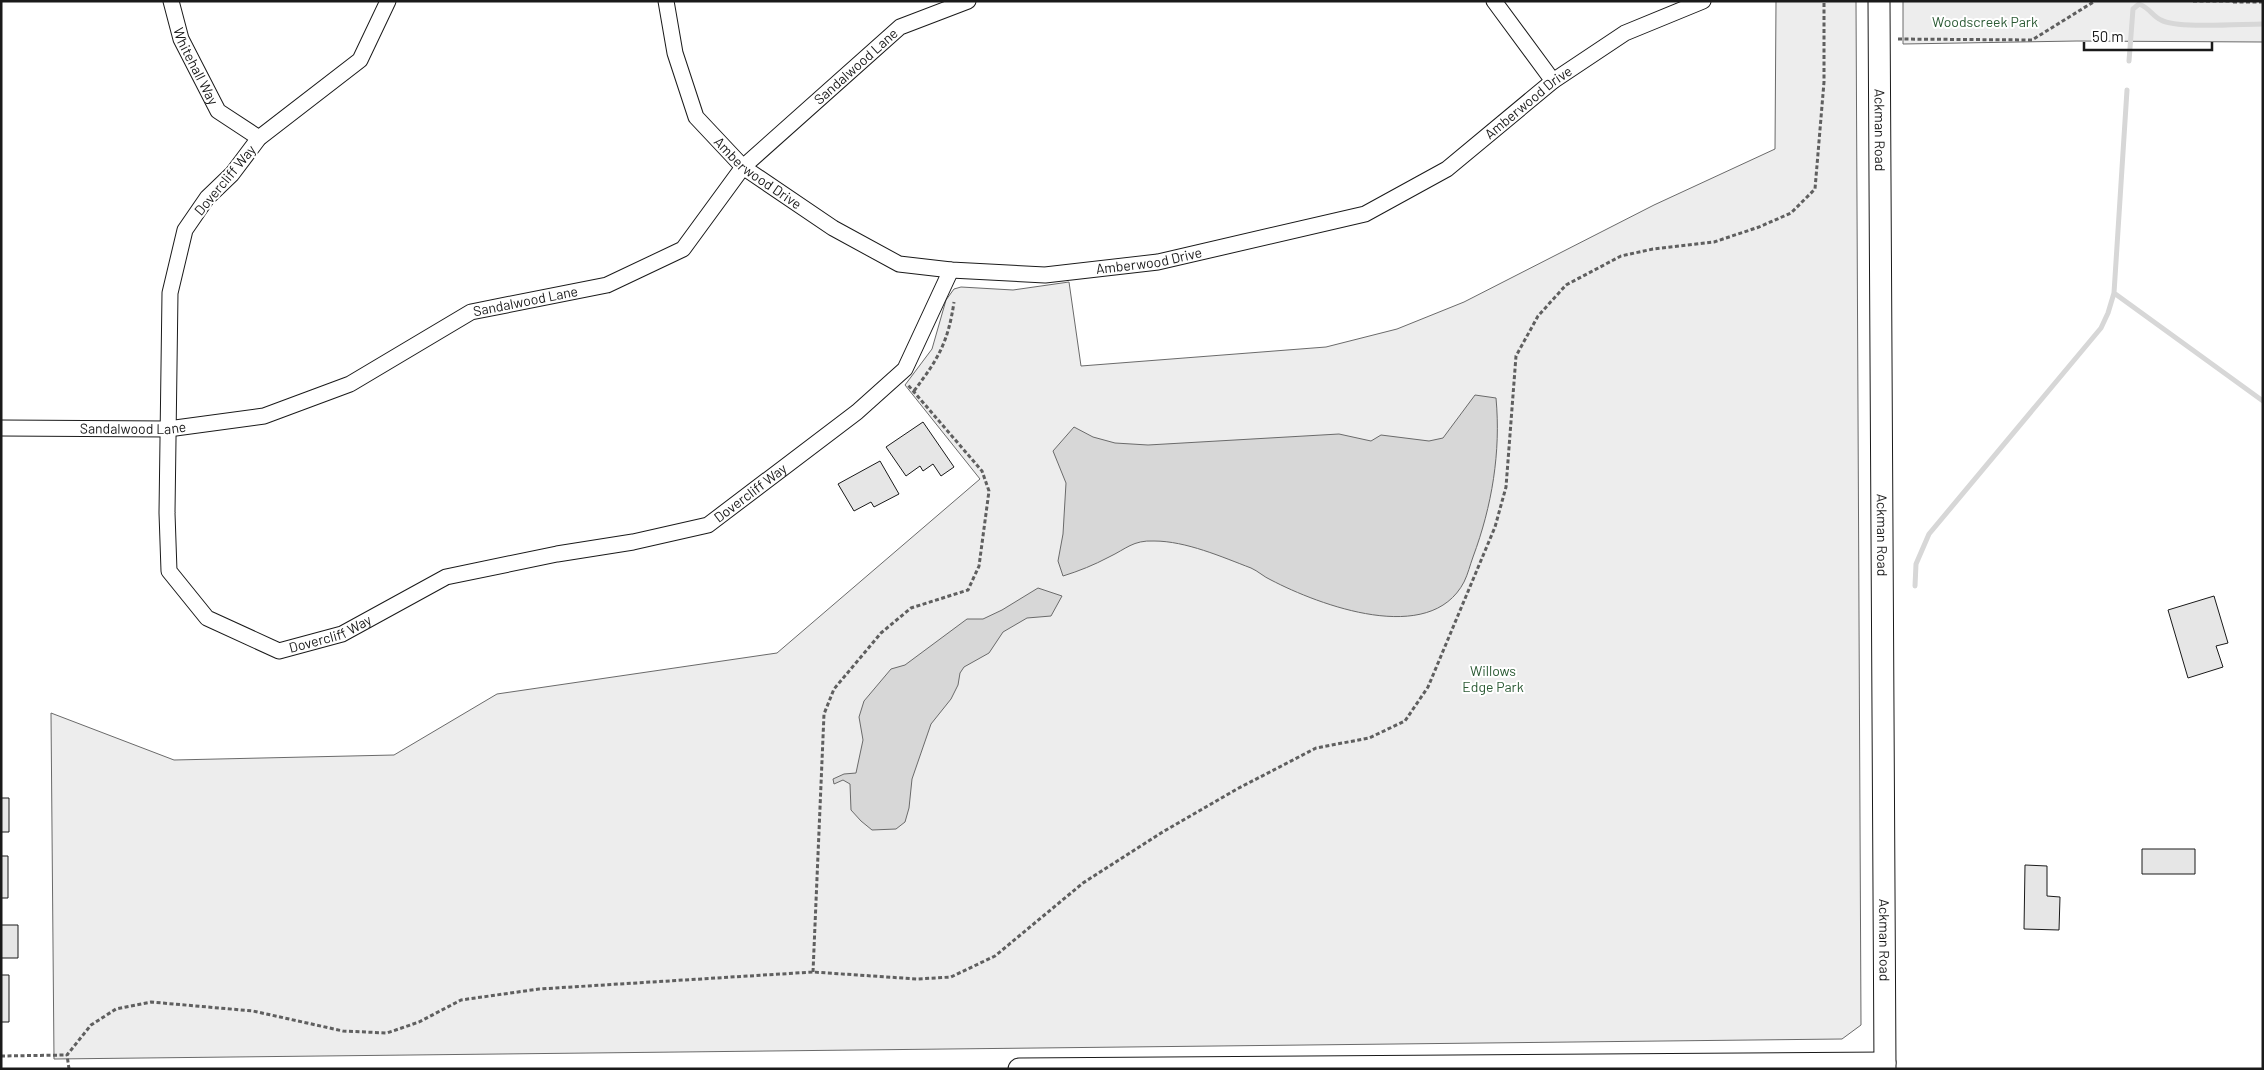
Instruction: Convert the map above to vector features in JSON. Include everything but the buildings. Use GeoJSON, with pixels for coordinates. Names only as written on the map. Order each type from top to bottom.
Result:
{"type":"FeatureCollection","features":[{"type":"Feature","properties":{"kind":"street","name":"Whitehall Way"},"geometry":{"type":"LineString","coordinates":[[171,1],[181,39],[218,111],[259,138]]}},
{"type":"Feature","properties":{"kind":"street","name":"Dovercliff Way"},"geometry":{"type":"LineString","coordinates":[[388,1],[360,60],[259,138],[232,174],[207,198],[185,230],[170,293],[167,513],[169,571],[208,618],[279,651],[342,634],[446,578],[557,554],[633,542],[708,525],[856,412],[905,369],[951,270]]}},
{"type":"Feature","properties":{"kind":"street","name":"Amberwood Drive"},"geometry":{"type":"LineString","coordinates":[[666,1],[675,53],[696,117],[743,167],[833,228],[899,264],[951,270],[1045,275],[1158,262],[1366,214],[1447,169],[1553,80],[1625,33],[1703,1]]}},
{"type":"Feature","properties":{"kind":"street","name":"Sandalwood Lane"},"geometry":{"type":"LineString","coordinates":[[1,428],[168,429],[264,416],[350,384],[471,312],[607,285],[683,248],[743,167],[900,26],[968,1]]}},
{"type":"Feature","properties":{"kind":"street"},"geometry":{"type":"LineString","coordinates":[[1494,1],[1553,80]]}},
{"type":"Feature","properties":{"kind":"street","name":"Ackman Road"},"geometry":{"type":"LineString","coordinates":[[1879,1],[1885,1066]]}},
{"type":"Feature","properties":{"kind":"street"},"geometry":{"type":"LineString","coordinates":[[1019,1069],[1885,1066]]}},
{"type":"Feature","properties":{"kind":"path"},"geometry":{"type":"LineString","coordinates":[[69,1069],[67,1055],[91,1025],[116,1009],[151,1002],[253,1011],[343,1031],[387,1033],[419,1022],[461,1000],[539,989],[813,972],[917,980],[951,977],[995,956],[1083,883],[1160,834],[1237,789],[1316,748],[1369,738],[1405,721],[1428,687],[1496,527],[1506,487],[1516,356],[1538,316],[1566,285],[1621,256],[1653,249],[1714,242],[1759,227],[1791,213],[1815,189],[1824,82],[1824,1]]}},
{"type":"Feature","properties":{"kind":"path"},"geometry":{"type":"LineString","coordinates":[[1880,39],[2032,40],[2095,1]]}},
{"type":"Feature","properties":{"kind":"path"},"geometry":{"type":"LineString","coordinates":[[2193,1],[2263,2]]}},
{"type":"Feature","properties":{"kind":"path"},"geometry":{"type":"LineString","coordinates":[[914,391],[937,361],[950,327],[955,299]]}},
{"type":"Feature","properties":{"kind":"path"},"geometry":{"type":"LineString","coordinates":[[813,972],[824,714],[834,689],[881,633],[911,608],[968,590],[979,566],[989,490],[985,478],[982,471],[899,374]]}},
{"type":"Feature","properties":{"kind":"path"},"geometry":{"type":"LineString","coordinates":[[1,1056],[67,1055]]}},
{"type":"Feature","properties":{"kind":"shaded area","name":"Willows Edge Park"},"geometry":{"type":"Polygon","coordinates":[[[1776,1],[1856,1],[1861,1025],[1842,1039],[54,1059],[51,713],[174,760],[394,755],[497,694],[777,653],[980,479],[905,385],[932,349],[946,300],[954,289],[961,287],[1013,290],[1069,282],[1081,366],[1326,347],[1397,329],[1464,302],[1654,205],[1775,149],[1776,1]]]}},
{"type":"Feature","properties":{"kind":"shaded area","name":"Woodscreek Park"},"geometry":{"type":"Polygon","coordinates":[[[1903,1],[2263,1],[2263,42],[2077,41],[1903,44],[1903,1]]]}},
{"type":"Feature","properties":{"kind":"shaded area"},"geometry":{"type":"Polygon","coordinates":[[[1475,395],[1496,398],[1496,459],[1490,499],[1480,538],[1464,582],[1448,602],[1426,613],[1401,617],[1373,615],[1344,609],[1292,590],[1268,579],[1251,568],[1228,559],[1204,550],[1166,542],[1140,542],[1081,570],[1063,576],[1058,561],[1063,534],[1066,483],[1053,451],[1074,427],[1093,437],[1115,443],[1148,445],[1339,434],[1371,441],[1381,435],[1429,441],[1443,438],[1475,395]]]}},
{"type":"Feature","properties":{"kind":"shaded area"},"geometry":{"type":"Polygon","coordinates":[[[1038,588],[1062,596],[1051,616],[1027,618],[1003,632],[989,653],[964,667],[951,699],[931,724],[912,779],[909,808],[905,822],[896,829],[872,830],[851,810],[850,784],[843,780],[834,784],[833,779],[844,774],[856,773],[863,740],[859,717],[864,701],[891,669],[905,665],[967,619],[983,619],[1038,588]]]}},
{"type":"Feature","properties":{"kind":"waterway"},"geometry":{"type":"LineString","coordinates":[[2129,61],[2133,9],[2139,4],[2161,20],[2169,23],[2195,25],[2263,24]]}},
{"type":"Feature","properties":{"kind":"waterway"},"geometry":{"type":"LineString","coordinates":[[1915,586],[1916,564],[1929,534],[2101,328],[2108,313],[2114,293],[2127,90]]}},
{"type":"Feature","properties":{"kind":"waterway"},"geometry":{"type":"LineString","coordinates":[[2114,293],[2263,401]]}}]}
